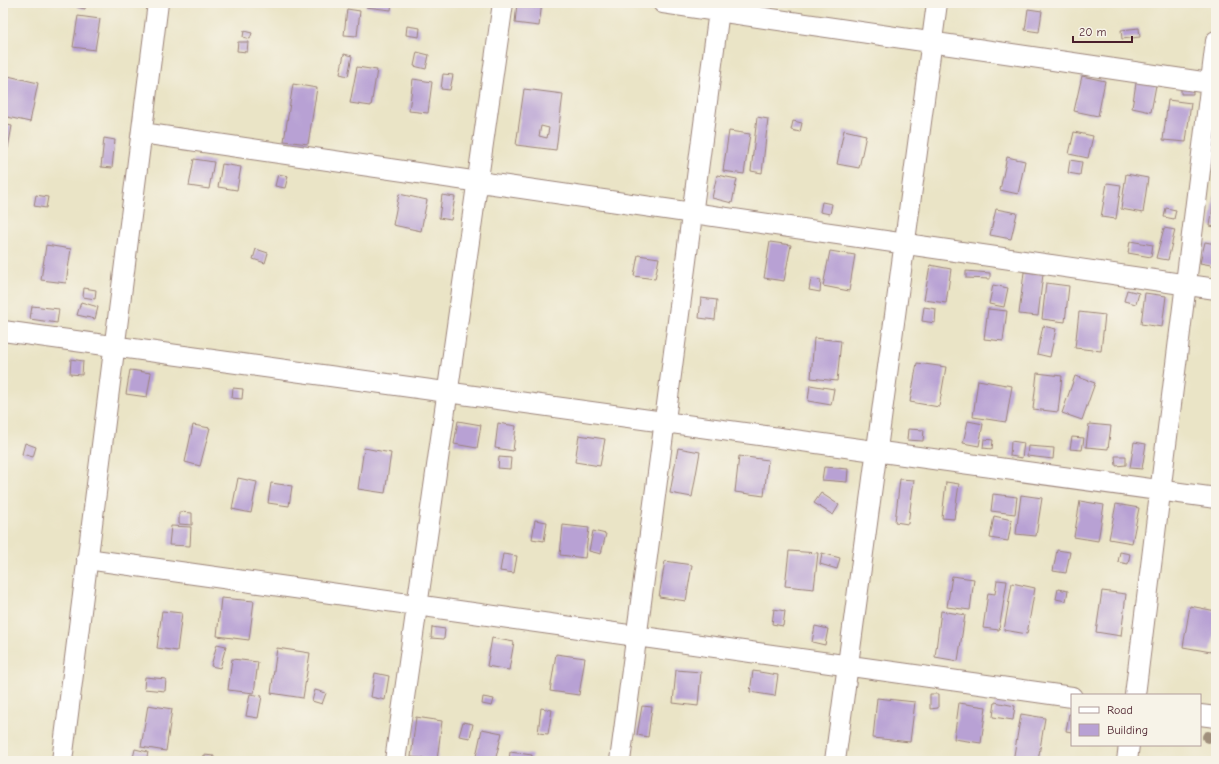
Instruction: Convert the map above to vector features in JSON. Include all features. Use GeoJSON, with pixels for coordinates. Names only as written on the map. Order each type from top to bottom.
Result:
{"type":"FeatureCollection","features":[{"type":"Feature","properties":{"kind":"street"},"geometry":{"type":"LineString","coordinates":[[62,761],[158,3]]}},
{"type":"Feature","properties":{"kind":"street"},"geometry":{"type":"LineString","coordinates":[[394,761],[503,3]]}},
{"type":"Feature","properties":{"kind":"street"},"geometry":{"type":"LineString","coordinates":[[663,3],[720,7],[932,43],[1213,84]]}},
{"type":"Feature","properties":{"kind":"street"},"geometry":{"type":"LineString","coordinates":[[835,761],[937,3]]}},
{"type":"Feature","properties":{"kind":"street"},"geometry":{"type":"LineString","coordinates":[[620,761],[720,7]]}},
{"type":"Feature","properties":{"kind":"street"},"geometry":{"type":"LineString","coordinates":[[1135,694],[1186,285],[1213,84],[1216,41]]}},
{"type":"Feature","properties":{"kind":"street"},"geometry":{"type":"LineString","coordinates":[[142,133],[1216,289]]}},
{"type":"Feature","properties":{"kind":"street"},"geometry":{"type":"LineString","coordinates":[[3,331],[1216,498]]}},
{"type":"Feature","properties":{"kind":"street"},"geometry":{"type":"LineString","coordinates":[[87,559],[1071,697]]}},
{"type":"Feature","properties":{"kind":"street"},"geometry":{"type":"LineString","coordinates":[[1201,715],[1216,717]]}},
{"type":"Feature","properties":{"kind":"street"},"geometry":{"type":"LineString","coordinates":[[1127,761],[1129,746]]}},
{"type":"Feature","properties":{"kind":"building"},"geometry":{"type":"Polygon","coordinates":[[[78,3],[86,3],[85,9],[77,7],[78,3]]]}},
{"type":"Feature","properties":{"kind":"building"},"geometry":{"type":"Polygon","coordinates":[[[366,3],[392,3],[391,10],[366,7],[366,3]]]}},
{"type":"Feature","properties":{"kind":"building"},"geometry":{"type":"Polygon","coordinates":[[[517,3],[542,3],[539,26],[515,23],[517,3]]]}},
{"type":"Feature","properties":{"kind":"building"},"geometry":{"type":"Polygon","coordinates":[[[347,9],[360,11],[357,36],[344,35],[347,9]]]}},
{"type":"Feature","properties":{"kind":"building"},"geometry":{"type":"Polygon","coordinates":[[[1028,9],[1042,11],[1039,32],[1025,30],[1028,9]]]}},
{"type":"Feature","properties":{"kind":"building"},"geometry":{"type":"Polygon","coordinates":[[[78,16],[100,19],[95,50],[73,47],[78,16]]]}},
{"type":"Feature","properties":{"kind":"building"},"geometry":{"type":"Polygon","coordinates":[[[407,26],[420,28],[419,37],[406,35],[407,26]]]}},
{"type":"Feature","properties":{"kind":"building"},"geometry":{"type":"Polygon","coordinates":[[[1139,28],[1140,37],[1122,39],[1121,30],[1139,28]]]}},
{"type":"Feature","properties":{"kind":"building"},"geometry":{"type":"Polygon","coordinates":[[[244,31],[252,33],[250,39],[243,37],[244,31]]]}},
{"type":"Feature","properties":{"kind":"building"},"geometry":{"type":"Polygon","coordinates":[[[238,42],[248,42],[247,52],[237,51],[238,42]]]}},
{"type":"Feature","properties":{"kind":"building"},"geometry":{"type":"Polygon","coordinates":[[[417,52],[429,55],[426,69],[414,66],[417,52]]]}},
{"type":"Feature","properties":{"kind":"building"},"geometry":{"type":"Polygon","coordinates":[[[344,54],[352,56],[348,76],[340,74],[344,54]]]}},
{"type":"Feature","properties":{"kind":"building"},"geometry":{"type":"Polygon","coordinates":[[[357,67],[377,70],[371,106],[350,103],[357,67]]]}},
{"type":"Feature","properties":{"kind":"building"},"geometry":{"type":"Polygon","coordinates":[[[443,74],[453,75],[450,90],[441,89],[443,74]]]}},
{"type":"Feature","properties":{"kind":"building"},"geometry":{"type":"Polygon","coordinates":[[[8,76],[38,83],[30,122],[3,116],[3,100],[8,76]]]}},
{"type":"Feature","properties":{"kind":"building"},"geometry":{"type":"Polygon","coordinates":[[[1082,76],[1105,81],[1098,116],[1074,111],[1082,76]]]}},
{"type":"Feature","properties":{"kind":"building"},"geometry":{"type":"Polygon","coordinates":[[[1137,77],[1157,80],[1151,112],[1132,108],[1137,77]]]}},
{"type":"Feature","properties":{"kind":"building"},"geometry":{"type":"Polygon","coordinates":[[[413,79],[432,82],[428,113],[409,111],[413,79]]]}},
{"type":"Feature","properties":{"kind":"building"},"geometry":{"type":"Polygon","coordinates":[[[1181,83],[1193,84],[1193,94],[1181,94],[1181,83]]]}},
{"type":"Feature","properties":{"kind":"building"},"geometry":{"type":"Polygon","coordinates":[[[293,84],[317,88],[308,144],[284,141],[293,84]]]}},
{"type":"Feature","properties":{"kind":"building"},"geometry":{"type":"Polygon","coordinates":[[[524,89],[563,94],[556,150],[516,145],[524,89]],[[541,126],[539,136],[547,138],[549,128],[541,126]]]}},
{"type":"Feature","properties":{"kind":"building"},"geometry":{"type":"Polygon","coordinates":[[[1168,100],[1191,103],[1186,142],[1163,140],[1168,100]]]}},
{"type":"Feature","properties":{"kind":"building"},"geometry":{"type":"Polygon","coordinates":[[[757,117],[768,119],[762,173],[751,171],[757,117]]]}},
{"type":"Feature","properties":{"kind":"building"},"geometry":{"type":"Polygon","coordinates":[[[793,121],[802,123],[800,132],[791,130],[793,121]]]}},
{"type":"Feature","properties":{"kind":"building"},"geometry":{"type":"Polygon","coordinates":[[[3,124],[12,126],[8,148],[3,147],[3,124]]]}},
{"type":"Feature","properties":{"kind":"building"},"geometry":{"type":"Polygon","coordinates":[[[844,130],[866,135],[859,168],[837,164],[844,130]]]}},
{"type":"Feature","properties":{"kind":"building"},"geometry":{"type":"Polygon","coordinates":[[[729,131],[750,134],[744,174],[723,171],[729,131]]]}},
{"type":"Feature","properties":{"kind":"building"},"geometry":{"type":"Polygon","coordinates":[[[1074,132],[1093,136],[1088,158],[1069,154],[1074,132]]]}},
{"type":"Feature","properties":{"kind":"building"},"geometry":{"type":"Polygon","coordinates":[[[104,138],[115,140],[112,168],[101,167],[104,138]]]}},
{"type":"Feature","properties":{"kind":"building"},"geometry":{"type":"Polygon","coordinates":[[[1007,157],[1025,161],[1018,194],[1000,190],[1007,157]]]}},
{"type":"Feature","properties":{"kind":"building"},"geometry":{"type":"Polygon","coordinates":[[[194,159],[214,162],[209,189],[189,186],[194,159]]]}},
{"type":"Feature","properties":{"kind":"building"},"geometry":{"type":"Polygon","coordinates":[[[1070,160],[1082,162],[1080,175],[1068,173],[1070,160]]]}},
{"type":"Feature","properties":{"kind":"building"},"geometry":{"type":"Polygon","coordinates":[[[222,164],[241,167],[237,190],[218,187],[222,164]]]}},
{"type":"Feature","properties":{"kind":"building"},"geometry":{"type":"Polygon","coordinates":[[[278,174],[288,176],[285,188],[275,186],[278,174]]]}},
{"type":"Feature","properties":{"kind":"building"},"geometry":{"type":"Polygon","coordinates":[[[1126,174],[1148,178],[1143,213],[1121,209],[1126,174]]]}},
{"type":"Feature","properties":{"kind":"building"},"geometry":{"type":"Polygon","coordinates":[[[717,175],[737,179],[732,203],[712,198],[717,175]]]}},
{"type":"Feature","properties":{"kind":"building"},"geometry":{"type":"Polygon","coordinates":[[[1107,183],[1121,185],[1116,219],[1101,217],[1107,183]]]}},
{"type":"Feature","properties":{"kind":"building"},"geometry":{"type":"Polygon","coordinates":[[[1216,193],[1216,227],[1210,226],[1216,193]]]}},
{"type":"Feature","properties":{"kind":"building"},"geometry":{"type":"Polygon","coordinates":[[[399,194],[427,200],[421,231],[393,225],[399,194]]]}},
{"type":"Feature","properties":{"kind":"building"},"geometry":{"type":"Polygon","coordinates":[[[36,195],[48,197],[46,208],[34,206],[36,195]]]}},
{"type":"Feature","properties":{"kind":"building"},"geometry":{"type":"Polygon","coordinates":[[[442,195],[455,197],[451,220],[439,218],[442,195]]]}},
{"type":"Feature","properties":{"kind":"building"},"geometry":{"type":"Polygon","coordinates":[[[822,202],[832,204],[830,214],[820,212],[822,202]]]}},
{"type":"Feature","properties":{"kind":"building"},"geometry":{"type":"Polygon","coordinates":[[[1166,208],[1176,210],[1174,219],[1164,217],[1166,208]]]}},
{"type":"Feature","properties":{"kind":"building"},"geometry":{"type":"Polygon","coordinates":[[[996,209],[1017,213],[1011,239],[990,235],[996,209]]]}},
{"type":"Feature","properties":{"kind":"building"},"geometry":{"type":"Polygon","coordinates":[[[1164,228],[1175,230],[1168,260],[1156,258],[1164,228]]]}},
{"type":"Feature","properties":{"kind":"building"},"geometry":{"type":"Polygon","coordinates":[[[1130,241],[1153,245],[1151,257],[1128,253],[1130,241]]]}},
{"type":"Feature","properties":{"kind":"building"},"geometry":{"type":"Polygon","coordinates":[[[770,242],[791,245],[784,281],[764,278],[770,242]]]}},
{"type":"Feature","properties":{"kind":"building"},"geometry":{"type":"Polygon","coordinates":[[[1205,242],[1216,244],[1216,266],[1200,263],[1205,242]]]}},
{"type":"Feature","properties":{"kind":"building"},"geometry":{"type":"Polygon","coordinates":[[[46,245],[71,249],[66,283],[41,280],[46,245]]]}},
{"type":"Feature","properties":{"kind":"building"},"geometry":{"type":"Polygon","coordinates":[[[256,249],[268,253],[265,263],[253,259],[256,249]]]}},
{"type":"Feature","properties":{"kind":"building"},"geometry":{"type":"Polygon","coordinates":[[[830,251],[855,255],[849,291],[823,286],[830,251]]]}},
{"type":"Feature","properties":{"kind":"building"},"geometry":{"type":"Polygon","coordinates":[[[638,255],[659,258],[655,279],[634,276],[638,255]]]}},
{"type":"Feature","properties":{"kind":"building"},"geometry":{"type":"Polygon","coordinates":[[[930,265],[951,269],[946,303],[924,300],[930,265]]]}},
{"type":"Feature","properties":{"kind":"building"},"geometry":{"type":"Polygon","coordinates":[[[966,271],[990,273],[990,279],[966,278],[966,271]]]}},
{"type":"Feature","properties":{"kind":"building"},"geometry":{"type":"Polygon","coordinates":[[[1024,272],[1043,274],[1038,316],[1019,314],[1024,272]]]}},
{"type":"Feature","properties":{"kind":"building"},"geometry":{"type":"Polygon","coordinates":[[[811,279],[821,280],[820,292],[809,290],[811,279]]]}},
{"type":"Feature","properties":{"kind":"building"},"geometry":{"type":"Polygon","coordinates":[[[1046,283],[1069,286],[1065,322],[1042,319],[1046,283]]]}},
{"type":"Feature","properties":{"kind":"building"},"geometry":{"type":"Polygon","coordinates":[[[993,285],[1008,288],[1004,307],[989,304],[993,285]]]}},
{"type":"Feature","properties":{"kind":"building"},"geometry":{"type":"Polygon","coordinates":[[[84,288],[96,290],[95,299],[83,297],[84,288]]]}},
{"type":"Feature","properties":{"kind":"building"},"geometry":{"type":"Polygon","coordinates":[[[1127,290],[1139,293],[1136,304],[1124,301],[1127,290]]]}},
{"type":"Feature","properties":{"kind":"building"},"geometry":{"type":"Polygon","coordinates":[[[1145,293],[1166,296],[1162,327],[1141,324],[1145,293]]]}},
{"type":"Feature","properties":{"kind":"building"},"geometry":{"type":"Polygon","coordinates":[[[701,298],[717,300],[715,320],[699,318],[701,298]]]}},
{"type":"Feature","properties":{"kind":"building"},"geometry":{"type":"Polygon","coordinates":[[[81,302],[98,307],[95,319],[77,315],[81,302]]]}},
{"type":"Feature","properties":{"kind":"building"},"geometry":{"type":"Polygon","coordinates":[[[32,306],[59,309],[57,323],[30,319],[32,306]]]}},
{"type":"Feature","properties":{"kind":"building"},"geometry":{"type":"Polygon","coordinates":[[[924,307],[936,309],[935,323],[922,321],[924,307]]]}},
{"type":"Feature","properties":{"kind":"building"},"geometry":{"type":"Polygon","coordinates":[[[988,309],[1007,311],[1003,341],[984,339],[988,309]]]}},
{"type":"Feature","properties":{"kind":"building"},"geometry":{"type":"Polygon","coordinates":[[[1079,312],[1105,315],[1101,351],[1075,348],[1079,312]]]}},
{"type":"Feature","properties":{"kind":"building"},"geometry":{"type":"Polygon","coordinates":[[[1043,326],[1056,329],[1050,357],[1037,354],[1043,326]]]}},
{"type":"Feature","properties":{"kind":"building"},"geometry":{"type":"Polygon","coordinates":[[[814,338],[841,341],[837,381],[811,378],[814,338]]]}},
{"type":"Feature","properties":{"kind":"building"},"geometry":{"type":"Polygon","coordinates":[[[71,359],[83,361],[82,375],[70,374],[71,359]]]}},
{"type":"Feature","properties":{"kind":"building"},"geometry":{"type":"Polygon","coordinates":[[[917,363],[946,367],[939,407],[910,402],[917,363]]]}},
{"type":"Feature","properties":{"kind":"building"},"geometry":{"type":"Polygon","coordinates":[[[130,370],[151,373],[147,397],[126,394],[130,370]]]}},
{"type":"Feature","properties":{"kind":"building"},"geometry":{"type":"Polygon","coordinates":[[[1037,373],[1062,376],[1058,412],[1033,409],[1037,373]]]}},
{"type":"Feature","properties":{"kind":"building"},"geometry":{"type":"Polygon","coordinates":[[[1075,376],[1095,383],[1082,420],[1062,413],[1075,376]]]}},
{"type":"Feature","properties":{"kind":"building"},"geometry":{"type":"Polygon","coordinates":[[[978,380],[1012,386],[1006,422],[973,417],[978,380]]]}},
{"type":"Feature","properties":{"kind":"building"},"geometry":{"type":"Polygon","coordinates":[[[810,385],[834,389],[831,405],[808,401],[810,385]]]}},
{"type":"Feature","properties":{"kind":"building"},"geometry":{"type":"Polygon","coordinates":[[[233,388],[243,389],[242,399],[232,398],[233,388]]]}},
{"type":"Feature","properties":{"kind":"building"},"geometry":{"type":"Polygon","coordinates":[[[458,421],[481,425],[477,448],[454,444],[458,421]]]}},
{"type":"Feature","properties":{"kind":"building"},"geometry":{"type":"Polygon","coordinates":[[[968,421],[983,424],[979,446],[963,443],[968,421]]]}},
{"type":"Feature","properties":{"kind":"building"},"geometry":{"type":"Polygon","coordinates":[[[498,423],[516,426],[513,451],[495,448],[498,423]]]}},
{"type":"Feature","properties":{"kind":"building"},"geometry":{"type":"Polygon","coordinates":[[[1089,424],[1111,426],[1108,449],[1086,447],[1089,424]]]}},
{"type":"Feature","properties":{"kind":"building"},"geometry":{"type":"Polygon","coordinates":[[[193,425],[210,428],[200,466],[185,462],[193,425]]]}},
{"type":"Feature","properties":{"kind":"building"},"geometry":{"type":"Polygon","coordinates":[[[908,429],[924,430],[923,441],[907,440],[908,429]]]}},
{"type":"Feature","properties":{"kind":"building"},"geometry":{"type":"Polygon","coordinates":[[[579,435],[605,439],[600,466],[575,462],[579,435]]]}},
{"type":"Feature","properties":{"kind":"building"},"geometry":{"type":"Polygon","coordinates":[[[1072,437],[1084,438],[1082,450],[1070,449],[1072,437]]]}},
{"type":"Feature","properties":{"kind":"building"},"geometry":{"type":"Polygon","coordinates":[[[984,439],[993,440],[992,449],[983,448],[984,439]]]}},
{"type":"Feature","properties":{"kind":"building"},"geometry":{"type":"Polygon","coordinates":[[[1011,441],[1024,443],[1022,458],[1010,456],[1011,441]]]}},
{"type":"Feature","properties":{"kind":"building"},"geometry":{"type":"Polygon","coordinates":[[[1134,442],[1146,444],[1142,469],[1130,468],[1134,442]]]}},
{"type":"Feature","properties":{"kind":"building"},"geometry":{"type":"Polygon","coordinates":[[[25,443],[36,447],[33,457],[22,454],[25,443]]]}},
{"type":"Feature","properties":{"kind":"building"},"geometry":{"type":"Polygon","coordinates":[[[1028,446],[1054,448],[1053,459],[1027,456],[1028,446]]]}},
{"type":"Feature","properties":{"kind":"building"},"geometry":{"type":"Polygon","coordinates":[[[364,448],[391,453],[385,493],[358,489],[364,448]]]}},
{"type":"Feature","properties":{"kind":"building"},"geometry":{"type":"Polygon","coordinates":[[[678,448],[700,452],[692,497],[670,493],[678,448]]]}},
{"type":"Feature","properties":{"kind":"building"},"geometry":{"type":"Polygon","coordinates":[[[739,456],[768,460],[764,496],[735,492],[739,456]]]}},
{"type":"Feature","properties":{"kind":"building"},"geometry":{"type":"Polygon","coordinates":[[[1115,456],[1126,456],[1126,465],[1116,466],[1115,456]]]}},
{"type":"Feature","properties":{"kind":"building"},"geometry":{"type":"Polygon","coordinates":[[[499,457],[511,458],[510,469],[498,468],[499,457]]]}},
{"type":"Feature","properties":{"kind":"building"},"geometry":{"type":"Polygon","coordinates":[[[824,467],[848,469],[847,482],[822,480],[824,467]]]}},
{"type":"Feature","properties":{"kind":"building"},"geometry":{"type":"Polygon","coordinates":[[[238,478],[257,482],[251,513],[232,509],[238,478]]]}},
{"type":"Feature","properties":{"kind":"building"},"geometry":{"type":"Polygon","coordinates":[[[900,479],[914,480],[908,524],[895,522],[900,479]]]}},
{"type":"Feature","properties":{"kind":"building"},"geometry":{"type":"Polygon","coordinates":[[[946,482],[959,484],[954,519],[942,518],[946,482]]]}},
{"type":"Feature","properties":{"kind":"building"},"geometry":{"type":"Polygon","coordinates":[[[271,483],[292,486],[289,506],[268,503],[271,483]]]}},
{"type":"Feature","properties":{"kind":"building"},"geometry":{"type":"Polygon","coordinates":[[[821,493],[839,505],[833,515],[814,503],[821,493]]]}},
{"type":"Feature","properties":{"kind":"building"},"geometry":{"type":"Polygon","coordinates":[[[993,494],[1017,497],[1015,514],[991,511],[993,494]]]}},
{"type":"Feature","properties":{"kind":"building"},"geometry":{"type":"Polygon","coordinates":[[[1021,495],[1042,498],[1036,536],[1016,534],[1021,495]]]}},
{"type":"Feature","properties":{"kind":"building"},"geometry":{"type":"Polygon","coordinates":[[[1080,501],[1104,505],[1098,541],[1074,537],[1080,501]]]}},
{"type":"Feature","properties":{"kind":"building"},"geometry":{"type":"Polygon","coordinates":[[[1116,504],[1139,508],[1132,543],[1109,539],[1116,504]]]}},
{"type":"Feature","properties":{"kind":"building"},"geometry":{"type":"Polygon","coordinates":[[[179,512],[192,513],[192,525],[179,524],[179,512]]]}},
{"type":"Feature","properties":{"kind":"building"},"geometry":{"type":"Polygon","coordinates":[[[994,516],[1012,520],[1008,541],[990,538],[994,516]]]}},
{"type":"Feature","properties":{"kind":"building"},"geometry":{"type":"Polygon","coordinates":[[[535,520],[547,522],[544,541],[532,539],[535,520]]]}},
{"type":"Feature","properties":{"kind":"building"},"geometry":{"type":"Polygon","coordinates":[[[563,525],[589,528],[585,558],[560,555],[563,525]]]}},
{"type":"Feature","properties":{"kind":"building"},"geometry":{"type":"Polygon","coordinates":[[[171,526],[191,527],[190,546],[169,545],[171,526]]]}},
{"type":"Feature","properties":{"kind":"building"},"geometry":{"type":"Polygon","coordinates":[[[593,531],[606,534],[601,554],[589,551],[593,531]]]}},
{"type":"Feature","properties":{"kind":"building"},"geometry":{"type":"Polygon","coordinates":[[[1057,550],[1070,552],[1066,573],[1053,571],[1057,550]]]}},
{"type":"Feature","properties":{"kind":"building"},"geometry":{"type":"Polygon","coordinates":[[[789,551],[818,553],[814,589],[785,586],[789,551]]]}},
{"type":"Feature","properties":{"kind":"building"},"geometry":{"type":"Polygon","coordinates":[[[1120,552],[1130,554],[1128,564],[1118,562],[1120,552]]]}},
{"type":"Feature","properties":{"kind":"building"},"geometry":{"type":"Polygon","coordinates":[[[822,553],[840,558],[837,569],[820,564],[822,553]]]}},
{"type":"Feature","properties":{"kind":"building"},"geometry":{"type":"Polygon","coordinates":[[[503,554],[517,556],[514,573],[500,571],[503,554]]]}},
{"type":"Feature","properties":{"kind":"building"},"geometry":{"type":"Polygon","coordinates":[[[665,561],[692,565],[686,601],[659,597],[665,561]]]}},
{"type":"Feature","properties":{"kind":"building"},"geometry":{"type":"Polygon","coordinates":[[[952,576],[974,579],[970,610],[947,607],[952,576]]]}},
{"type":"Feature","properties":{"kind":"building"},"geometry":{"type":"Polygon","coordinates":[[[997,580],[1007,581],[999,630],[983,628],[988,593],[995,594],[997,580]]]}},
{"type":"Feature","properties":{"kind":"building"},"geometry":{"type":"Polygon","coordinates":[[[1012,583],[1035,588],[1027,634],[1004,630],[1012,583]]]}},
{"type":"Feature","properties":{"kind":"building"},"geometry":{"type":"Polygon","coordinates":[[[1058,589],[1068,591],[1066,601],[1056,599],[1058,589]]]}},
{"type":"Feature","properties":{"kind":"building"},"geometry":{"type":"Polygon","coordinates":[[[1102,591],[1126,594],[1121,636],[1096,632],[1102,591]]]}},
{"type":"Feature","properties":{"kind":"building"},"geometry":{"type":"Polygon","coordinates":[[[221,598],[254,601],[249,640],[217,636],[221,598]]]}},
{"type":"Feature","properties":{"kind":"building"},"geometry":{"type":"Polygon","coordinates":[[[1190,606],[1216,611],[1216,625],[1211,652],[1183,647],[1190,606]]]}},
{"type":"Feature","properties":{"kind":"building"},"geometry":{"type":"Polygon","coordinates":[[[774,609],[785,611],[783,626],[772,624],[774,609]]]}},
{"type":"Feature","properties":{"kind":"building"},"geometry":{"type":"Polygon","coordinates":[[[162,611],[182,613],[177,651],[157,648],[162,611]]]}},
{"type":"Feature","properties":{"kind":"building"},"geometry":{"type":"Polygon","coordinates":[[[941,611],[965,615],[958,661],[935,657],[941,611]]]}},
{"type":"Feature","properties":{"kind":"building"},"geometry":{"type":"Polygon","coordinates":[[[815,626],[828,629],[825,645],[812,642],[815,626]]]}},
{"type":"Feature","properties":{"kind":"building"},"geometry":{"type":"Polygon","coordinates":[[[432,627],[445,629],[444,639],[431,638],[432,627]]]}},
{"type":"Feature","properties":{"kind":"building"},"geometry":{"type":"Polygon","coordinates":[[[492,638],[514,642],[509,670],[487,666],[492,638]]]}},
{"type":"Feature","properties":{"kind":"building"},"geometry":{"type":"Polygon","coordinates":[[[217,644],[226,646],[220,668],[211,666],[217,644]]]}},
{"type":"Feature","properties":{"kind":"building"},"geometry":{"type":"Polygon","coordinates":[[[277,648],[310,653],[303,698],[271,693],[277,648]]]}},
{"type":"Feature","properties":{"kind":"building"},"geometry":{"type":"Polygon","coordinates":[[[556,654],[585,658],[579,695],[550,691],[556,654]]]}},
{"type":"Feature","properties":{"kind":"building"},"geometry":{"type":"Polygon","coordinates":[[[232,659],[258,662],[254,693],[228,690],[232,659]]]}},
{"type":"Feature","properties":{"kind":"building"},"geometry":{"type":"Polygon","coordinates":[[[676,670],[701,672],[698,706],[673,703],[676,670]]]}},
{"type":"Feature","properties":{"kind":"building"},"geometry":{"type":"Polygon","coordinates":[[[753,671],[778,675],[775,696],[750,692],[753,671]]]}},
{"type":"Feature","properties":{"kind":"building"},"geometry":{"type":"Polygon","coordinates":[[[375,673],[389,676],[385,700],[371,697],[375,673]]]}},
{"type":"Feature","properties":{"kind":"building"},"geometry":{"type":"Polygon","coordinates":[[[145,677],[166,679],[165,691],[144,689],[145,677]]]}},
{"type":"Feature","properties":{"kind":"building"},"geometry":{"type":"Polygon","coordinates":[[[315,690],[326,693],[322,704],[312,701],[315,690]]]}},
{"type":"Feature","properties":{"kind":"building"},"geometry":{"type":"Polygon","coordinates":[[[250,694],[262,696],[258,718],[246,716],[250,694]]]}},
{"type":"Feature","properties":{"kind":"building"},"geometry":{"type":"Polygon","coordinates":[[[930,694],[938,694],[938,708],[930,709],[930,694]]]}},
{"type":"Feature","properties":{"kind":"building"},"geometry":{"type":"Polygon","coordinates":[[[483,697],[494,699],[492,706],[482,704],[483,697]]]}},
{"type":"Feature","properties":{"kind":"building"},"geometry":{"type":"Polygon","coordinates":[[[877,698],[915,702],[910,742],[873,738],[877,698]]]}},
{"type":"Feature","properties":{"kind":"building"},"geometry":{"type":"Polygon","coordinates":[[[995,702],[1015,706],[1013,720],[993,717],[995,702]]]}},
{"type":"Feature","properties":{"kind":"building"},"geometry":{"type":"Polygon","coordinates":[[[959,703],[986,707],[981,743],[954,739],[959,703]]]}},
{"type":"Feature","properties":{"kind":"building"},"geometry":{"type":"Polygon","coordinates":[[[148,705],[172,709],[166,751],[141,747],[148,705]]]}},
{"type":"Feature","properties":{"kind":"building"},"geometry":{"type":"Polygon","coordinates":[[[642,706],[652,707],[648,737],[637,735],[642,706]]]}},
{"type":"Feature","properties":{"kind":"building"},"geometry":{"type":"Polygon","coordinates":[[[541,708],[552,710],[548,734],[538,733],[541,708]]]}},
{"type":"Feature","properties":{"kind":"building"},"geometry":{"type":"Polygon","coordinates":[[[1021,714],[1045,718],[1038,761],[1013,761],[1021,714]]]}},
{"type":"Feature","properties":{"kind":"building"},"geometry":{"type":"Polygon","coordinates":[[[1069,714],[1071,715],[1071,732],[1066,731],[1069,714]]]}},
{"type":"Feature","properties":{"kind":"building"},"geometry":{"type":"Polygon","coordinates":[[[416,717],[442,721],[437,760],[411,757],[416,717]]]}},
{"type":"Feature","properties":{"kind":"building"},"geometry":{"type":"Polygon","coordinates":[[[463,722],[473,724],[470,738],[459,736],[463,722]]]}},
{"type":"Feature","properties":{"kind":"building"},"geometry":{"type":"Polygon","coordinates":[[[482,729],[502,733],[495,761],[475,761],[482,729]]]}},
{"type":"Feature","properties":{"kind":"building"},"geometry":{"type":"Polygon","coordinates":[[[135,749],[148,752],[146,761],[133,758],[135,749]]]}},
{"type":"Feature","properties":{"kind":"building"},"geometry":{"type":"Polygon","coordinates":[[[510,752],[532,755],[531,761],[509,761],[510,752]]]}},
{"type":"Feature","properties":{"kind":"building"},"geometry":{"type":"Polygon","coordinates":[[[204,755],[214,756],[213,761],[203,761],[204,755]]]}}]}
